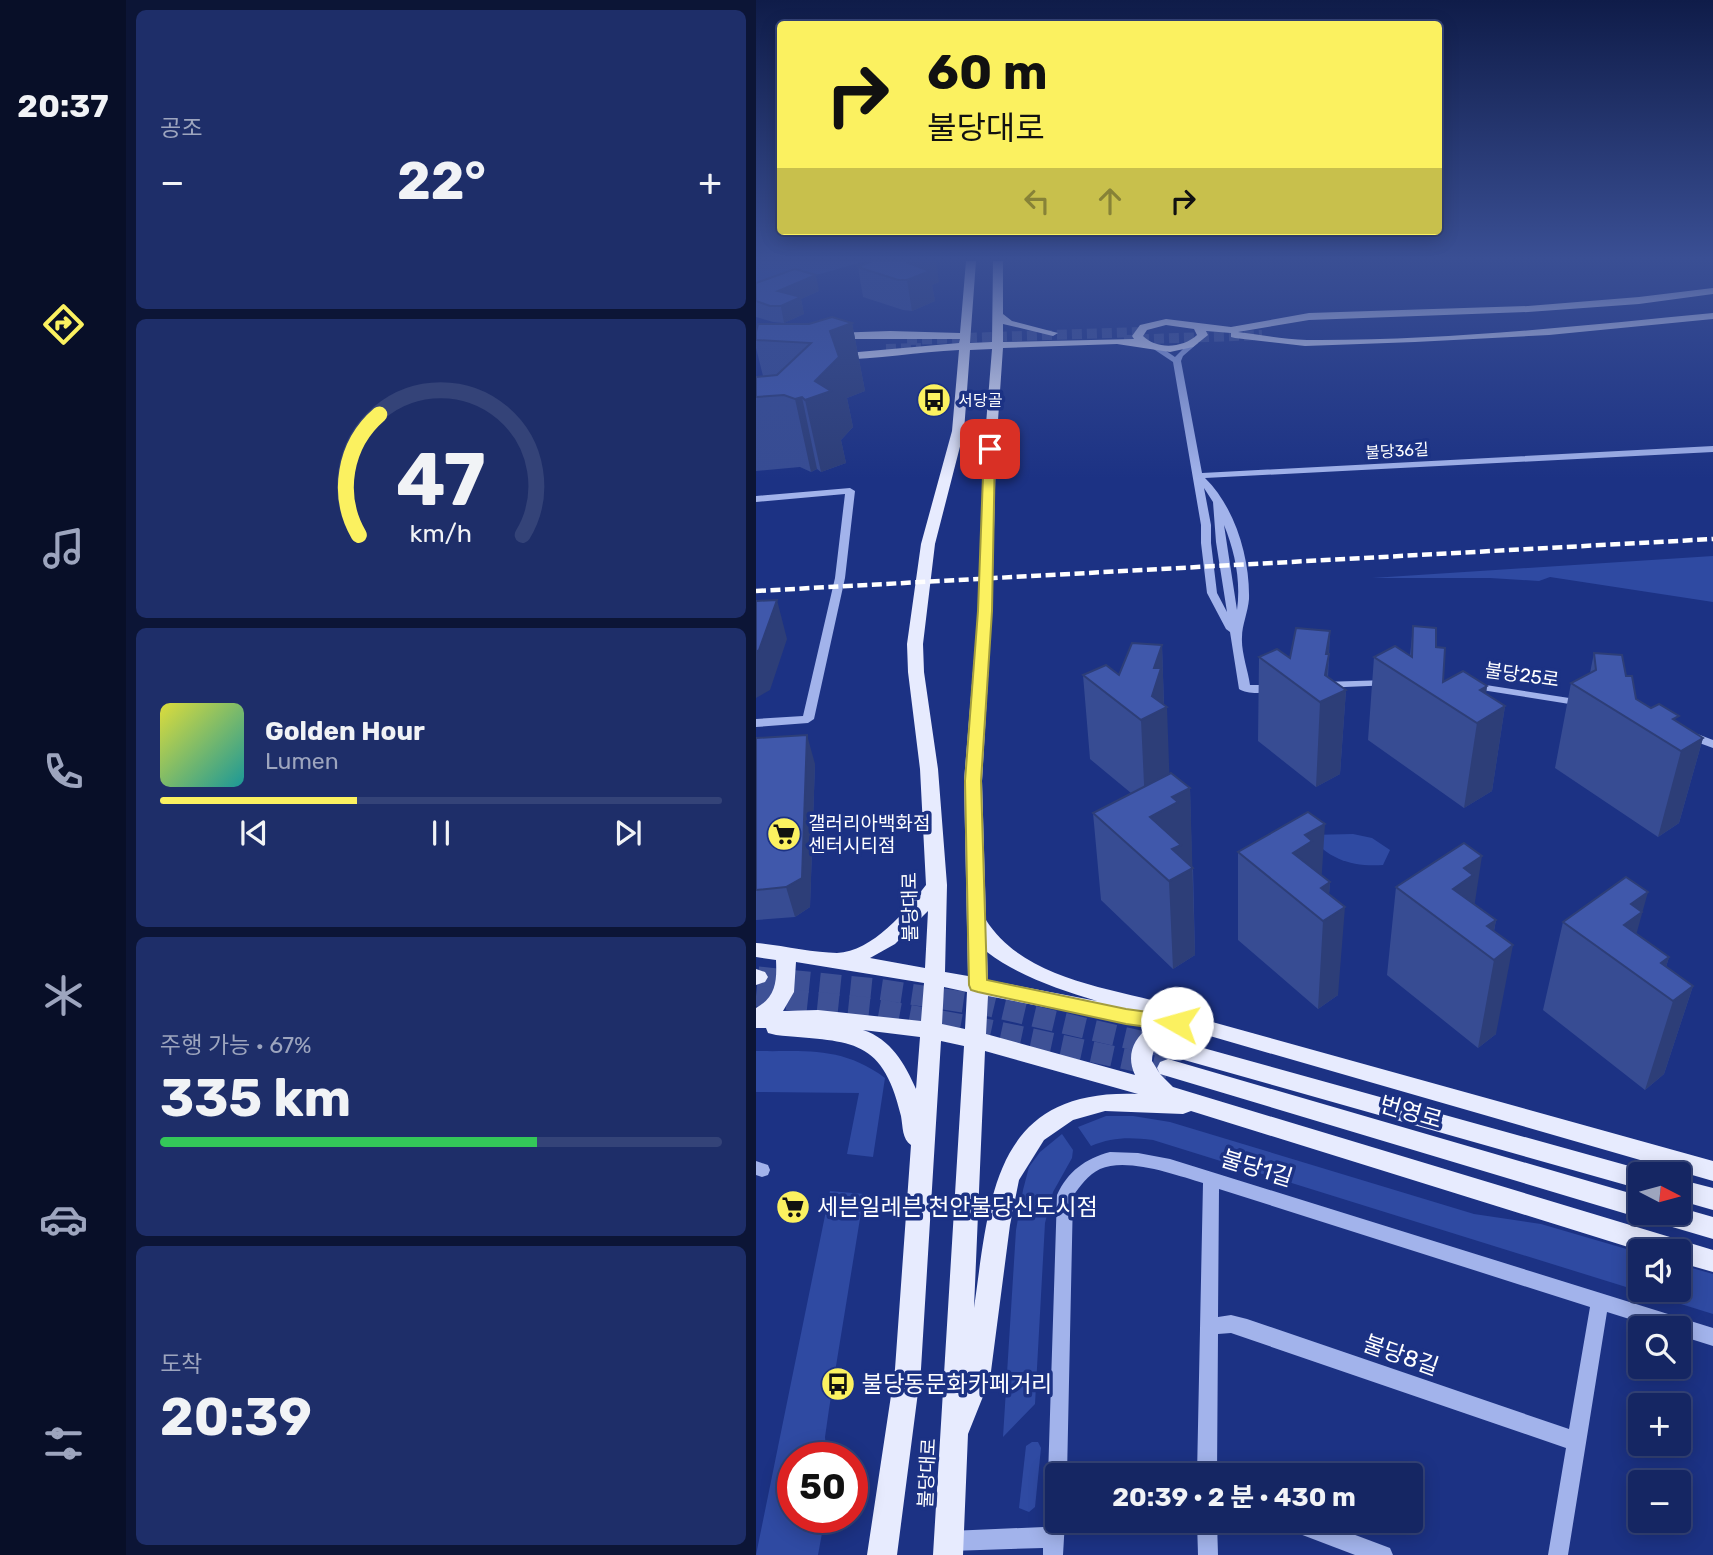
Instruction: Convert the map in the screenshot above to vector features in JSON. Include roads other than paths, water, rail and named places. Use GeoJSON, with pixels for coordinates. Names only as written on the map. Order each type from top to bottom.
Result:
{"type":"FeatureCollection","features":[{"type":"Feature","properties":{"kind":"main road"},"geometry":{"type":"LineString","coordinates":[[888,346],[923,334]]}},
{"type":"Feature","properties":{"kind":"main road","name":"불당대로"},"geometry":{"type":"LineString","coordinates":[[882,1555],[908,1369],[936,977],[937,885],[929,769],[916,672],[915,643],[928,544],[958,431],[967,334]]}},
{"type":"Feature","properties":{"kind":"main road","name":"불당대로"},"geometry":{"type":"LineString","coordinates":[[949,1548],[978,985],[974,762],[985,611],[990,449],[997,334]]}},
{"type":"Feature","properties":{"kind":"main road"},"geometry":{"type":"LineString","coordinates":[[1040,334],[1054,338]]}},
{"type":"Feature","properties":{"kind":"main road"},"geometry":{"type":"LineString","coordinates":[[996,370],[1007,358],[1054,338],[1090,334]]}},
{"type":"Feature","properties":{"kind":"main road"},"geometry":{"type":"LineString","coordinates":[[1139,334],[1137,336],[1149,345]]}},
{"type":"Feature","properties":{"kind":"main road"},"geometry":{"type":"LineString","coordinates":[[1197,342],[1202,334]]}},
{"type":"Feature","properties":{"kind":"main road"},"geometry":{"type":"LineString","coordinates":[[822,347],[1054,338],[1117,341],[1174,348],[1231,335],[1305,343],[1518,334]]}},
{"type":"Feature","properties":{"kind":"main road"},"geometry":{"type":"LineString","coordinates":[[917,335],[967,342]]}},
{"type":"Feature","properties":{"kind":"main road"},"geometry":{"type":"LineString","coordinates":[[888,346],[937,356],[949,361],[964,374]]}},
{"type":"Feature","properties":{"kind":"main road"},"geometry":{"type":"LineString","coordinates":[[842,959],[869,952],[893,937],[937,885]]}},
{"type":"Feature","properties":{"kind":"main road"},"geometry":{"type":"LineString","coordinates":[[978,921],[983,936],[996,949],[1026,969],[1069,985],[1181,1016],[1203,1026],[1713,1171]]}},
{"type":"Feature","properties":{"kind":"main road"},"geometry":{"type":"LineString","coordinates":[[756,950],[842,959],[1126,1017],[1203,1026]]}},
{"type":"Feature","properties":{"kind":"main road"},"geometry":{"type":"LineString","coordinates":[[756,1021],[770,1012],[785,995],[788,973],[785,953]]}},
{"type":"Feature","properties":{"kind":"main road"},"geometry":{"type":"LineString","coordinates":[[756,1021],[833,1017],[975,1040],[1169,1094],[1541,1211],[1713,1261]]}},
{"type":"Feature","properties":{"kind":"main road"},"geometry":{"type":"LineString","coordinates":[[756,1021],[847,1033],[875,1043],[895,1065],[913,1116],[922,1182]]}},
{"type":"Feature","properties":{"kind":"main road"},"geometry":{"type":"LineString","coordinates":[[1169,1094],[1154,1083],[1143,1069],[1141,1053],[1145,1043],[1158,1030],[1171,1026],[1203,1026]]}},
{"type":"Feature","properties":{"kind":"main road","name":"번영로"},"geometry":{"type":"LineString","coordinates":[[1628,1176],[1173,1059],[1628,1203]]}},
{"type":"Feature","properties":{"kind":"main road"},"geometry":{"type":"LineString","coordinates":[[955,1443],[977,1378],[998,1225],[1008,1178],[1036,1133],[1066,1113],[1105,1102],[1199,1105]]}},
{"type":"Feature","properties":{"kind":"main road"},"geometry":{"type":"LineString","coordinates":[[1691,1193],[1713,1199]]}},
{"type":"Feature","properties":{"kind":"main road"},"geometry":{"type":"LineString","coordinates":[[1691,1222],[1713,1228]]}},
{"type":"Feature","properties":{"kind":"street"},"geometry":{"type":"LineString","coordinates":[[1197,342],[1180,355],[1177,361],[1206,525],[1212,593],[1236,639]]}},
{"type":"Feature","properties":{"kind":"street"},"geometry":{"type":"LineString","coordinates":[[1149,345],[1177,361]]}},
{"type":"Feature","properties":{"kind":"street","name":"불당36길"},"geometry":{"type":"LineString","coordinates":[[1198,476],[1713,449]]}},
{"type":"Feature","properties":{"kind":"street"},"geometry":{"type":"LineString","coordinates":[[1198,476],[1211,489],[1237,546],[1245,589],[1242,621],[1236,639]]}},
{"type":"Feature","properties":{"kind":"street"},"geometry":{"type":"LineString","coordinates":[[756,492],[795,491],[806,494]]}},
{"type":"Feature","properties":{"kind":"street"},"geometry":{"type":"LineString","coordinates":[[756,499],[850,491],[848,533],[828,640],[808,719],[756,723]]}},
{"type":"Feature","properties":{"kind":"street"},"geometry":{"type":"LineString","coordinates":[[1218,502],[1221,542],[1245,689],[1284,687]]}},
{"type":"Feature","properties":{"kind":"street"},"geometry":{"type":"LineString","coordinates":[[1311,685],[1403,683]]}},
{"type":"Feature","properties":{"kind":"street","name":"불당25로"},"geometry":{"type":"LineString","coordinates":[[1455,685],[1555,698],[1594,707]]}},
{"type":"Feature","properties":{"kind":"street"},"geometry":{"type":"LineString","coordinates":[[1675,730],[1713,744]]}},
{"type":"Feature","properties":{"kind":"street","name":"불당1길"},"geometry":{"type":"LineString","coordinates":[[1057,1463],[1065,1195],[1075,1178],[1093,1163],[1122,1157],[1170,1166],[1713,1337]]}},
{"type":"Feature","properties":{"kind":"street"},"geometry":{"type":"LineString","coordinates":[[1207,1463],[1211,1180]]}},
{"type":"Feature","properties":{"kind":"street"},"geometry":{"type":"LineString","coordinates":[[1558,1555],[1600,1301]]}},
{"type":"Feature","properties":{"kind":"street","name":"불당8길"},"geometry":{"type":"LineString","coordinates":[[1209,1326],[1231,1324],[1247,1328],[1575,1441]]}},
{"type":"Feature","properties":{"kind":"street"},"geometry":{"type":"LineString","coordinates":[[1207,1533],[1208,1555]]}},
{"type":"Feature","properties":{"kind":"street"},"geometry":{"type":"LineString","coordinates":[[1323,1533],[1383,1555]]}},
{"type":"Feature","properties":{"kind":"street"},"geometry":{"type":"LineString","coordinates":[[949,1548],[1057,1534]]}},
{"type":"Feature","properties":{"kind":"tunnel"},"geometry":{"type":"LineString","coordinates":[[907,340],[1093,334]]}},
{"type":"Feature","properties":{"kind":"tunnel"},"geometry":{"type":"LineString","coordinates":[[1124,340],[1262,335]]}},
{"type":"Feature","properties":{"kind":"tunnel"},"geometry":{"type":"LineString","coordinates":[[886,349],[921,348]]}},
{"type":"Feature","properties":{"kind":"tunnel"},"geometry":{"type":"LineString","coordinates":[[758,977],[877,989],[990,1006],[1178,1050]]}},
{"type":"Feature","properties":{"kind":"tunnel"},"geometry":{"type":"LineString","coordinates":[[756,996],[870,1008],[985,1029],[1168,1068]]}},
{"type":"Feature","properties":{"kind":"railway"},"geometry":{"type":"LineString","coordinates":[[756,591],[1713,539]]}},
{"type":"Feature","properties":{"kind":"place","name":"서당골"},"geometry":{"type":"Point","coordinates":[934,400]}},
{"type":"Feature","properties":{"kind":"place","name":"갤러리아백화점 센터시티점"},"geometry":{"type":"Point","coordinates":[784,834]}},
{"type":"Feature","properties":{"kind":"place","name":"세븐일레븐 천안불당신도시점"},"geometry":{"type":"Point","coordinates":[793,1207]}},
{"type":"Feature","properties":{"kind":"place","name":"불당동문화카페거리"},"geometry":{"type":"Point","coordinates":[838,1384]}}]}
